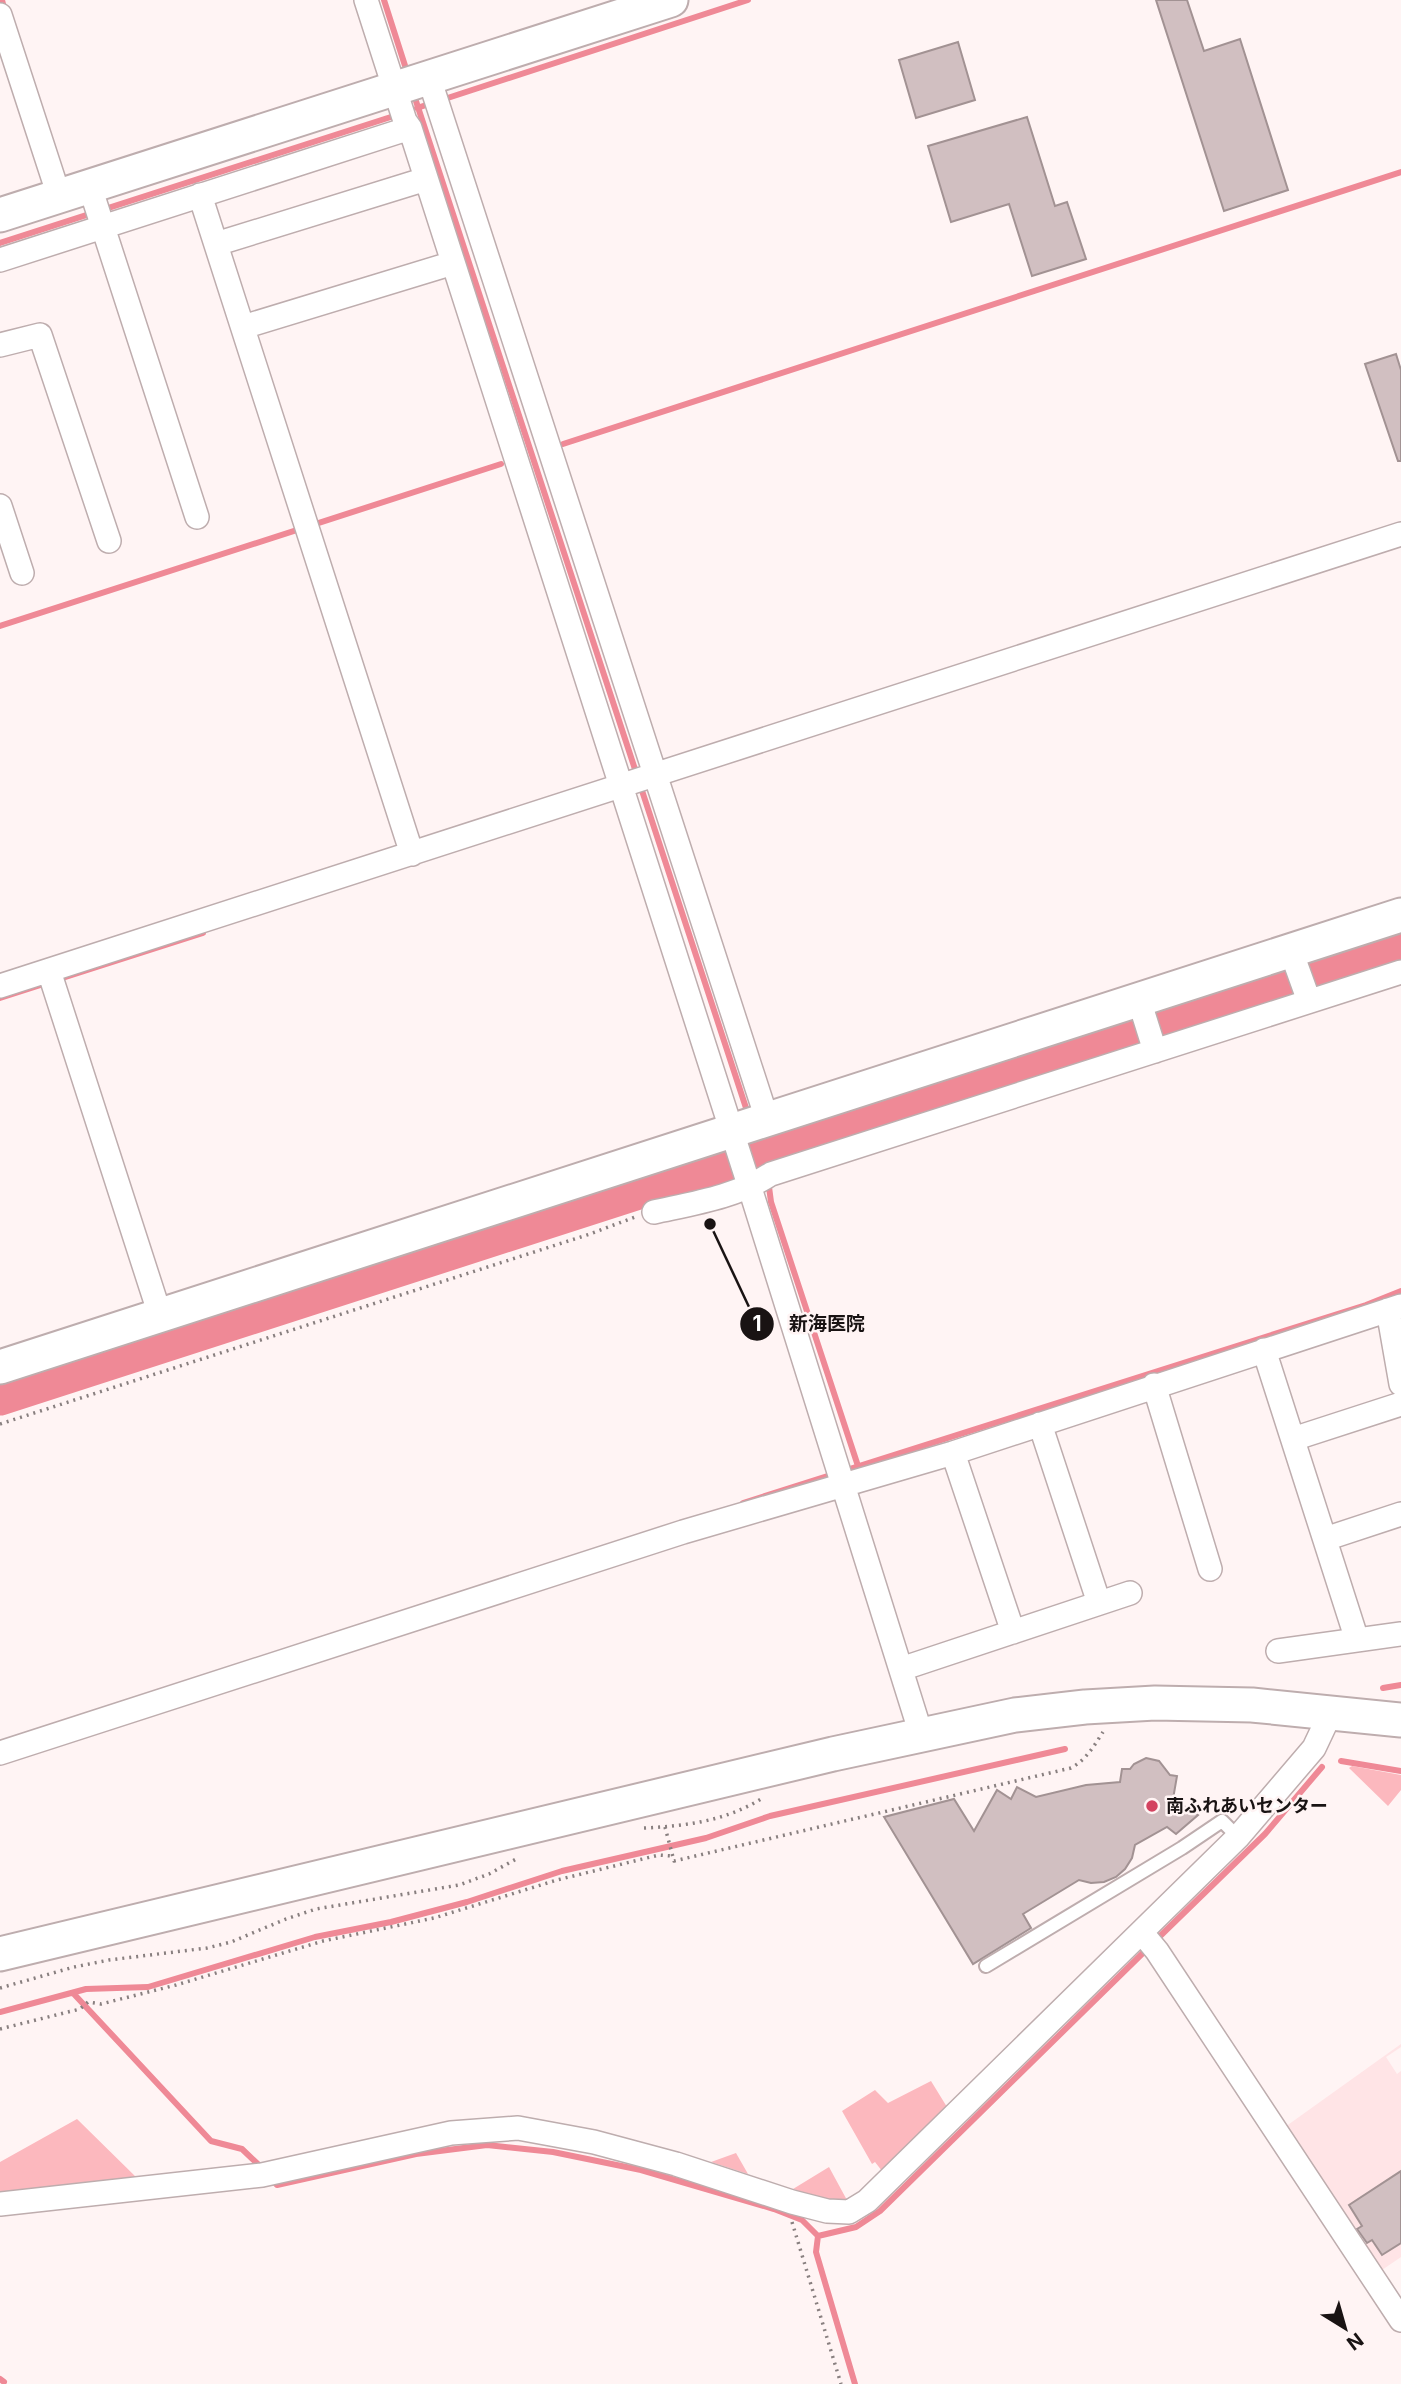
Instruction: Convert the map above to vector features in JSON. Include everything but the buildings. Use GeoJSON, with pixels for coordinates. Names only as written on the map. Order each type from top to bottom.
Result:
{"type":"FeatureCollection","features":[{"type":"Feature","properties":{"kind":"street"},"geometry":{"type":"LineString","coordinates":[[366,0],[415,99],[646,782],[734,1138],[921,1734]]}},
{"type":"Feature","properties":{"kind":"street"},"geometry":{"type":"LineString","coordinates":[[0,260],[89,207],[415,99],[671,0]]}},
{"type":"Feature","properties":{"kind":"street"},"geometry":{"type":"LineString","coordinates":[[0,15],[89,207],[197,517]]}},
{"type":"Feature","properties":{"kind":"street"},"geometry":{"type":"LineString","coordinates":[[415,99],[426,179],[453,263],[646,782],[767,1119]]}},
{"type":"Feature","properties":{"kind":"street"},"geometry":{"type":"LineString","coordinates":[[0,215],[200,195],[415,99]]}},
{"type":"Feature","properties":{"kind":"street"},"geometry":{"type":"LineString","coordinates":[[216,244],[426,179]]}},
{"type":"Feature","properties":{"kind":"street"},"geometry":{"type":"LineString","coordinates":[[200,195],[412,854]]}},
{"type":"Feature","properties":{"kind":"street"},"geometry":{"type":"LineString","coordinates":[[243,327],[453,263]]}},
{"type":"Feature","properties":{"kind":"street"},"geometry":{"type":"LineString","coordinates":[[0,345],[40,335],[109,541]]}},
{"type":"Feature","properties":{"kind":"street"},"geometry":{"type":"LineString","coordinates":[[0,506],[22,573]]}},
{"type":"Feature","properties":{"kind":"street"},"geometry":{"type":"LineString","coordinates":[[0,986],[51,977],[412,854],[646,782],[1401,534]]}},
{"type":"Feature","properties":{"kind":"street"},"geometry":{"type":"LineString","coordinates":[[0,1367],[734,1138],[767,1119],[1294,959],[1401,915]]}},
{"type":"Feature","properties":{"kind":"street"},"geometry":{"type":"LineString","coordinates":[[1294,959],[1308,998]]}},
{"type":"Feature","properties":{"kind":"street"},"geometry":{"type":"LineString","coordinates":[[654,1212],[1154,1046],[1401,972]]}},
{"type":"Feature","properties":{"kind":"street"},"geometry":{"type":"LineString","coordinates":[[51,977],[160,1315]]}},
{"type":"Feature","properties":{"kind":"street"},"geometry":{"type":"LineString","coordinates":[[1141,1007],[1154,1046]]}},
{"type":"Feature","properties":{"kind":"street"},"geometry":{"type":"LineString","coordinates":[[0,1753],[658,1540],[841,1474],[953,1453],[1395,1308],[1401,1384]]}},
{"type":"Feature","properties":{"kind":"street"},"geometry":{"type":"LineString","coordinates":[[1264,1350],[1357,1640]]}},
{"type":"Feature","properties":{"kind":"street"},"geometry":{"type":"LineString","coordinates":[[1154,1385],[1210,1569]]}},
{"type":"Feature","properties":{"kind":"street"},"geometry":{"type":"LineString","coordinates":[[1293,1439],[1401,1404]]}},
{"type":"Feature","properties":{"kind":"street"},"geometry":{"type":"LineString","coordinates":[[1040,1424],[1099,1603]]}},
{"type":"Feature","properties":{"kind":"street"},"geometry":{"type":"LineString","coordinates":[[953,1453],[1013,1632]]}},
{"type":"Feature","properties":{"kind":"street"},"geometry":{"type":"LineString","coordinates":[[1325,1539],[1401,1514]]}},
{"type":"Feature","properties":{"kind":"street"},"geometry":{"type":"LineString","coordinates":[[901,1669],[1130,1593]]}},
{"type":"Feature","properties":{"kind":"street"},"geometry":{"type":"LineString","coordinates":[[1278,1651],[1401,1634]]}},
{"type":"Feature","properties":{"kind":"street"},"geometry":{"type":"LineString","coordinates":[[0,1954],[921,1734],[1015,1716],[1085,1707],[1155,1703],[1252,1705],[1401,1720]]}},
{"type":"Feature","properties":{"kind":"street"},"geometry":{"type":"LineString","coordinates":[[0,2204],[267,2174],[451,2133],[518,2128],[594,2142],[676,2164],[792,2202],[827,2211],[849,2212],[867,2201],[1149,1941],[1314,1748],[1331,1712]]}},
{"type":"Feature","properties":{"kind":"street"},"geometry":{"type":"LineString","coordinates":[[1149,1941],[1401,2320]]}},
{"type":"Feature","properties":{"kind":"lane"},"geometry":{"type":"LineString","coordinates":[[986,1966],[1222,1821],[1238,1837]]}},
{"type":"Feature","properties":{"kind":"path"},"geometry":{"type":"LineString","coordinates":[[0,1424],[654,1212]]}},
{"type":"Feature","properties":{"kind":"path"},"geometry":{"type":"LineString","coordinates":[[665,1827],[674,1861],[1071,1768],[1091,1751],[1104,1731]]}},
{"type":"Feature","properties":{"kind":"path"},"geometry":{"type":"LineString","coordinates":[[637,1828],[665,1827],[726,1817],[766,1797]]}},
{"type":"Feature","properties":{"kind":"path"},"geometry":{"type":"LineString","coordinates":[[0,2029],[80,2008],[88,2002],[101,2004],[241,1967],[323,1941],[434,1918],[557,1880],[672,1854]]}},
{"type":"Feature","properties":{"kind":"path"},"geometry":{"type":"LineString","coordinates":[[0,1988],[97,1962],[207,1948],[231,1942],[316,1909],[459,1885],[489,1874],[524,1856]]}},
{"type":"Feature","properties":{"kind":"path"},"geometry":{"type":"LineString","coordinates":[[792,2223],[841,2384]]}},
{"type":"Feature","properties":{"kind":"shaded area"},"geometry":{"type":"Polygon","coordinates":[[[1352,1766],[1401,1775],[1401,1790],[1388,1806],[1349,1768],[1352,1766]]]}},
{"type":"Feature","properties":{"kind":"shaded area"},"geometry":{"type":"Polygon","coordinates":[[[1401,2044],[1401,2047],[1386,2057],[1397,2074],[1401,2071],[1401,2171],[1349,2205],[1362,2226],[1355,2230],[1364,2244],[1372,2240],[1382,2255],[1401,2243],[1401,2257],[1379,2272],[1285,2127],[1401,2044]]]}},
{"type":"Feature","properties":{"kind":"shaded area"},"geometry":{"type":"Polygon","coordinates":[[[931,2081],[947,2107],[882,2171],[875,2162],[872,2164],[842,2111],[875,2090],[888,2103],[931,2081]]]}},
{"type":"Feature","properties":{"kind":"shaded area"},"geometry":{"type":"Polygon","coordinates":[[[77,2119],[138,2179],[0,2195],[0,2162],[77,2119]]]}},
{"type":"Feature","properties":{"kind":"shaded area"},"geometry":{"type":"Polygon","coordinates":[[[736,2153],[748,2174],[711,2162],[736,2153]]]}},
{"type":"Feature","properties":{"kind":"shaded area"},"geometry":{"type":"Polygon","coordinates":[[[829,2167],[848,2202],[822,2199],[793,2189],[829,2167]]]}},
{"type":"Feature","properties":{"kind":"waterway"},"geometry":{"type":"LineString","coordinates":[[2,0],[5,12]]}},
{"type":"Feature","properties":{"kind":"waterway"},"geometry":{"type":"LineString","coordinates":[[384,0],[408,75]]}},
{"type":"Feature","properties":{"kind":"waterway"},"geometry":{"type":"LineString","coordinates":[[417,108],[748,0]]}},
{"type":"Feature","properties":{"kind":"waterway"},"geometry":{"type":"LineString","coordinates":[[413,92],[748,1114]]}},
{"type":"Feature","properties":{"kind":"waterway"},"geometry":{"type":"LineString","coordinates":[[0,243],[397,115]]}},
{"type":"Feature","properties":{"kind":"waterway"},"geometry":{"type":"LineString","coordinates":[[563,444],[1401,172]]}},
{"type":"Feature","properties":{"kind":"waterway"},"geometry":{"type":"LineString","coordinates":[[0,626],[501,464]]}},
{"type":"Feature","properties":{"kind":"waterway"},"geometry":{"type":"LineString","coordinates":[[0,998],[203,933]]}},
{"type":"Feature","properties":{"kind":"waterway"},"geometry":{"type":"LineString","coordinates":[[0,1398],[1401,946]]}},
{"type":"Feature","properties":{"kind":"waterway"},"geometry":{"type":"LineString","coordinates":[[761,1141],[763,1152]]}},
{"type":"Feature","properties":{"kind":"waterway"},"geometry":{"type":"LineString","coordinates":[[759,1153],[763,1168]]}},
{"type":"Feature","properties":{"kind":"waterway"},"geometry":{"type":"LineString","coordinates":[[769,1187],[771,1202],[858,1466]]}},
{"type":"Feature","properties":{"kind":"waterway"},"geometry":{"type":"LineString","coordinates":[[743,1503],[1366,1305],[1401,1291]]}},
{"type":"Feature","properties":{"kind":"waterway"},"geometry":{"type":"LineString","coordinates":[[1383,1688],[1401,1685]]}},
{"type":"Feature","properties":{"kind":"waterway"},"geometry":{"type":"LineString","coordinates":[[0,2012],[86,1989],[148,1987],[315,1937],[391,1922],[467,1902],[562,1871],[706,1838],[770,1816],[1065,1749]]}},
{"type":"Feature","properties":{"kind":"waterway"},"geometry":{"type":"LineString","coordinates":[[1341,1761],[1401,1771]]}},
{"type":"Feature","properties":{"kind":"waterway"},"geometry":{"type":"LineString","coordinates":[[1155,1941],[1265,1834],[1322,1767]]}},
{"type":"Feature","properties":{"kind":"waterway"},"geometry":{"type":"LineString","coordinates":[[855,2384],[816,2252],[818,2236],[856,2227],[880,2211],[1148,1948]]}},
{"type":"Feature","properties":{"kind":"waterway"},"geometry":{"type":"LineString","coordinates":[[73,1993],[211,2141],[242,2149],[263,2169]]}},
{"type":"Feature","properties":{"kind":"waterway"},"geometry":{"type":"LineString","coordinates":[[270,2177],[277,2185],[416,2154],[487,2145],[553,2152],[641,2170],[774,2209],[802,2220],[818,2236]]}},
{"type":"Feature","properties":{"kind":"waterway"},"geometry":{"type":"LineString","coordinates":[[0,2379],[4,2382]]}},
{"type":"Feature","properties":{"kind":"place","name":"新海医院"},"geometry":{"type":"Point","coordinates":[710,1224]}},
{"type":"Feature","properties":{"kind":"place","name":"南ふれあいセンター"},"geometry":{"type":"Point","coordinates":[1152,1806]}}]}
